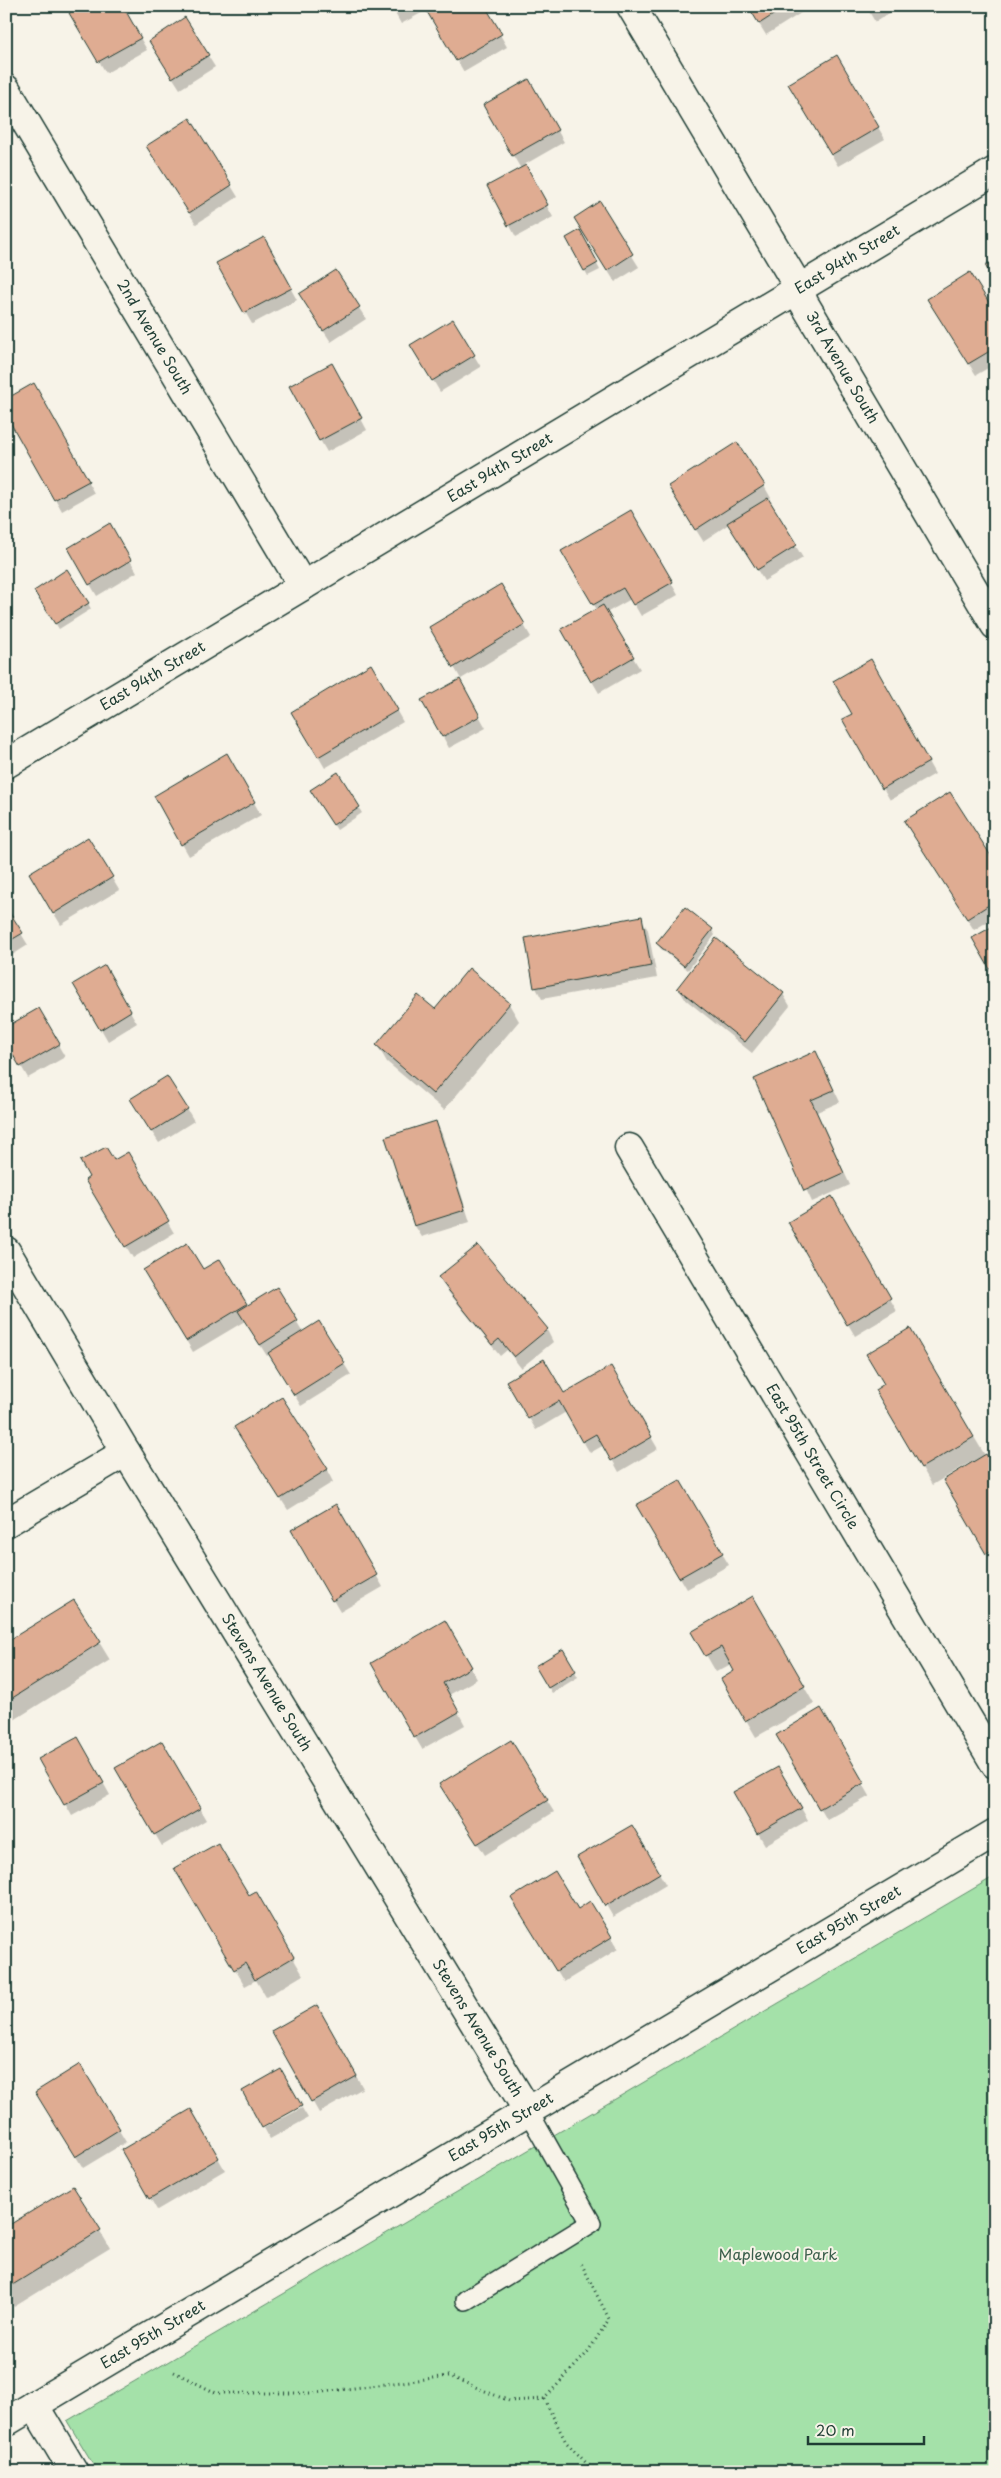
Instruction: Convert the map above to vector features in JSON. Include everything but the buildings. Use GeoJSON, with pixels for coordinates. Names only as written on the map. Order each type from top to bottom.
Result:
{"type":"FeatureCollection","features":[{"type":"Feature","properties":{"kind":"street","name":"3rd Avenue South"},"geometry":{"type":"LineString","coordinates":[[631,6],[995,625]]}},
{"type":"Feature","properties":{"kind":"street","name":"2nd Avenue South"},"geometry":{"type":"LineString","coordinates":[[6,89],[303,586]]}},
{"type":"Feature","properties":{"kind":"street","name":"East 94th Street"},"geometry":{"type":"LineString","coordinates":[[6,764],[995,171]]}},
{"type":"Feature","properties":{"kind":"street","name":"East 95th Street Circle"},"geometry":{"type":"LineString","coordinates":[[628,1148],[995,1764]]}},
{"type":"Feature","properties":{"kind":"street","name":"Stevens Avenue South"},"geometry":{"type":"LineString","coordinates":[[6,1251],[126,1452],[528,2111]]}},
{"type":"Feature","properties":{"kind":"street"},"geometry":{"type":"LineString","coordinates":[[6,1523],[126,1452]]}},
{"type":"Feature","properties":{"kind":"street","name":"East 95th Street"},"geometry":{"type":"LineString","coordinates":[[6,2422],[995,1833]]}},
{"type":"Feature","properties":{"kind":"street"},"geometry":{"type":"LineString","coordinates":[[34,2405],[74,2472]]}},
{"type":"Feature","properties":{"kind":"lane"},"geometry":{"type":"LineString","coordinates":[[466,2300],[591,2223],[528,2111]]}},
{"type":"Feature","properties":{"kind":"path"},"geometry":{"type":"LineString","coordinates":[[174,2372],[216,2393],[315,2393],[449,2376],[508,2401],[544,2399],[587,2353],[609,2319],[567,2237]]}},
{"type":"Feature","properties":{"kind":"path"},"geometry":{"type":"LineString","coordinates":[[544,2399],[566,2442],[595,2472]]}},
{"type":"Feature","properties":{"kind":"green space","name":"Maplewood Park"},"geometry":{"type":"Polygon","coordinates":[[[995,1876],[995,2467],[986,2472],[98,2472],[67,2421],[995,1876]]]}}]}
